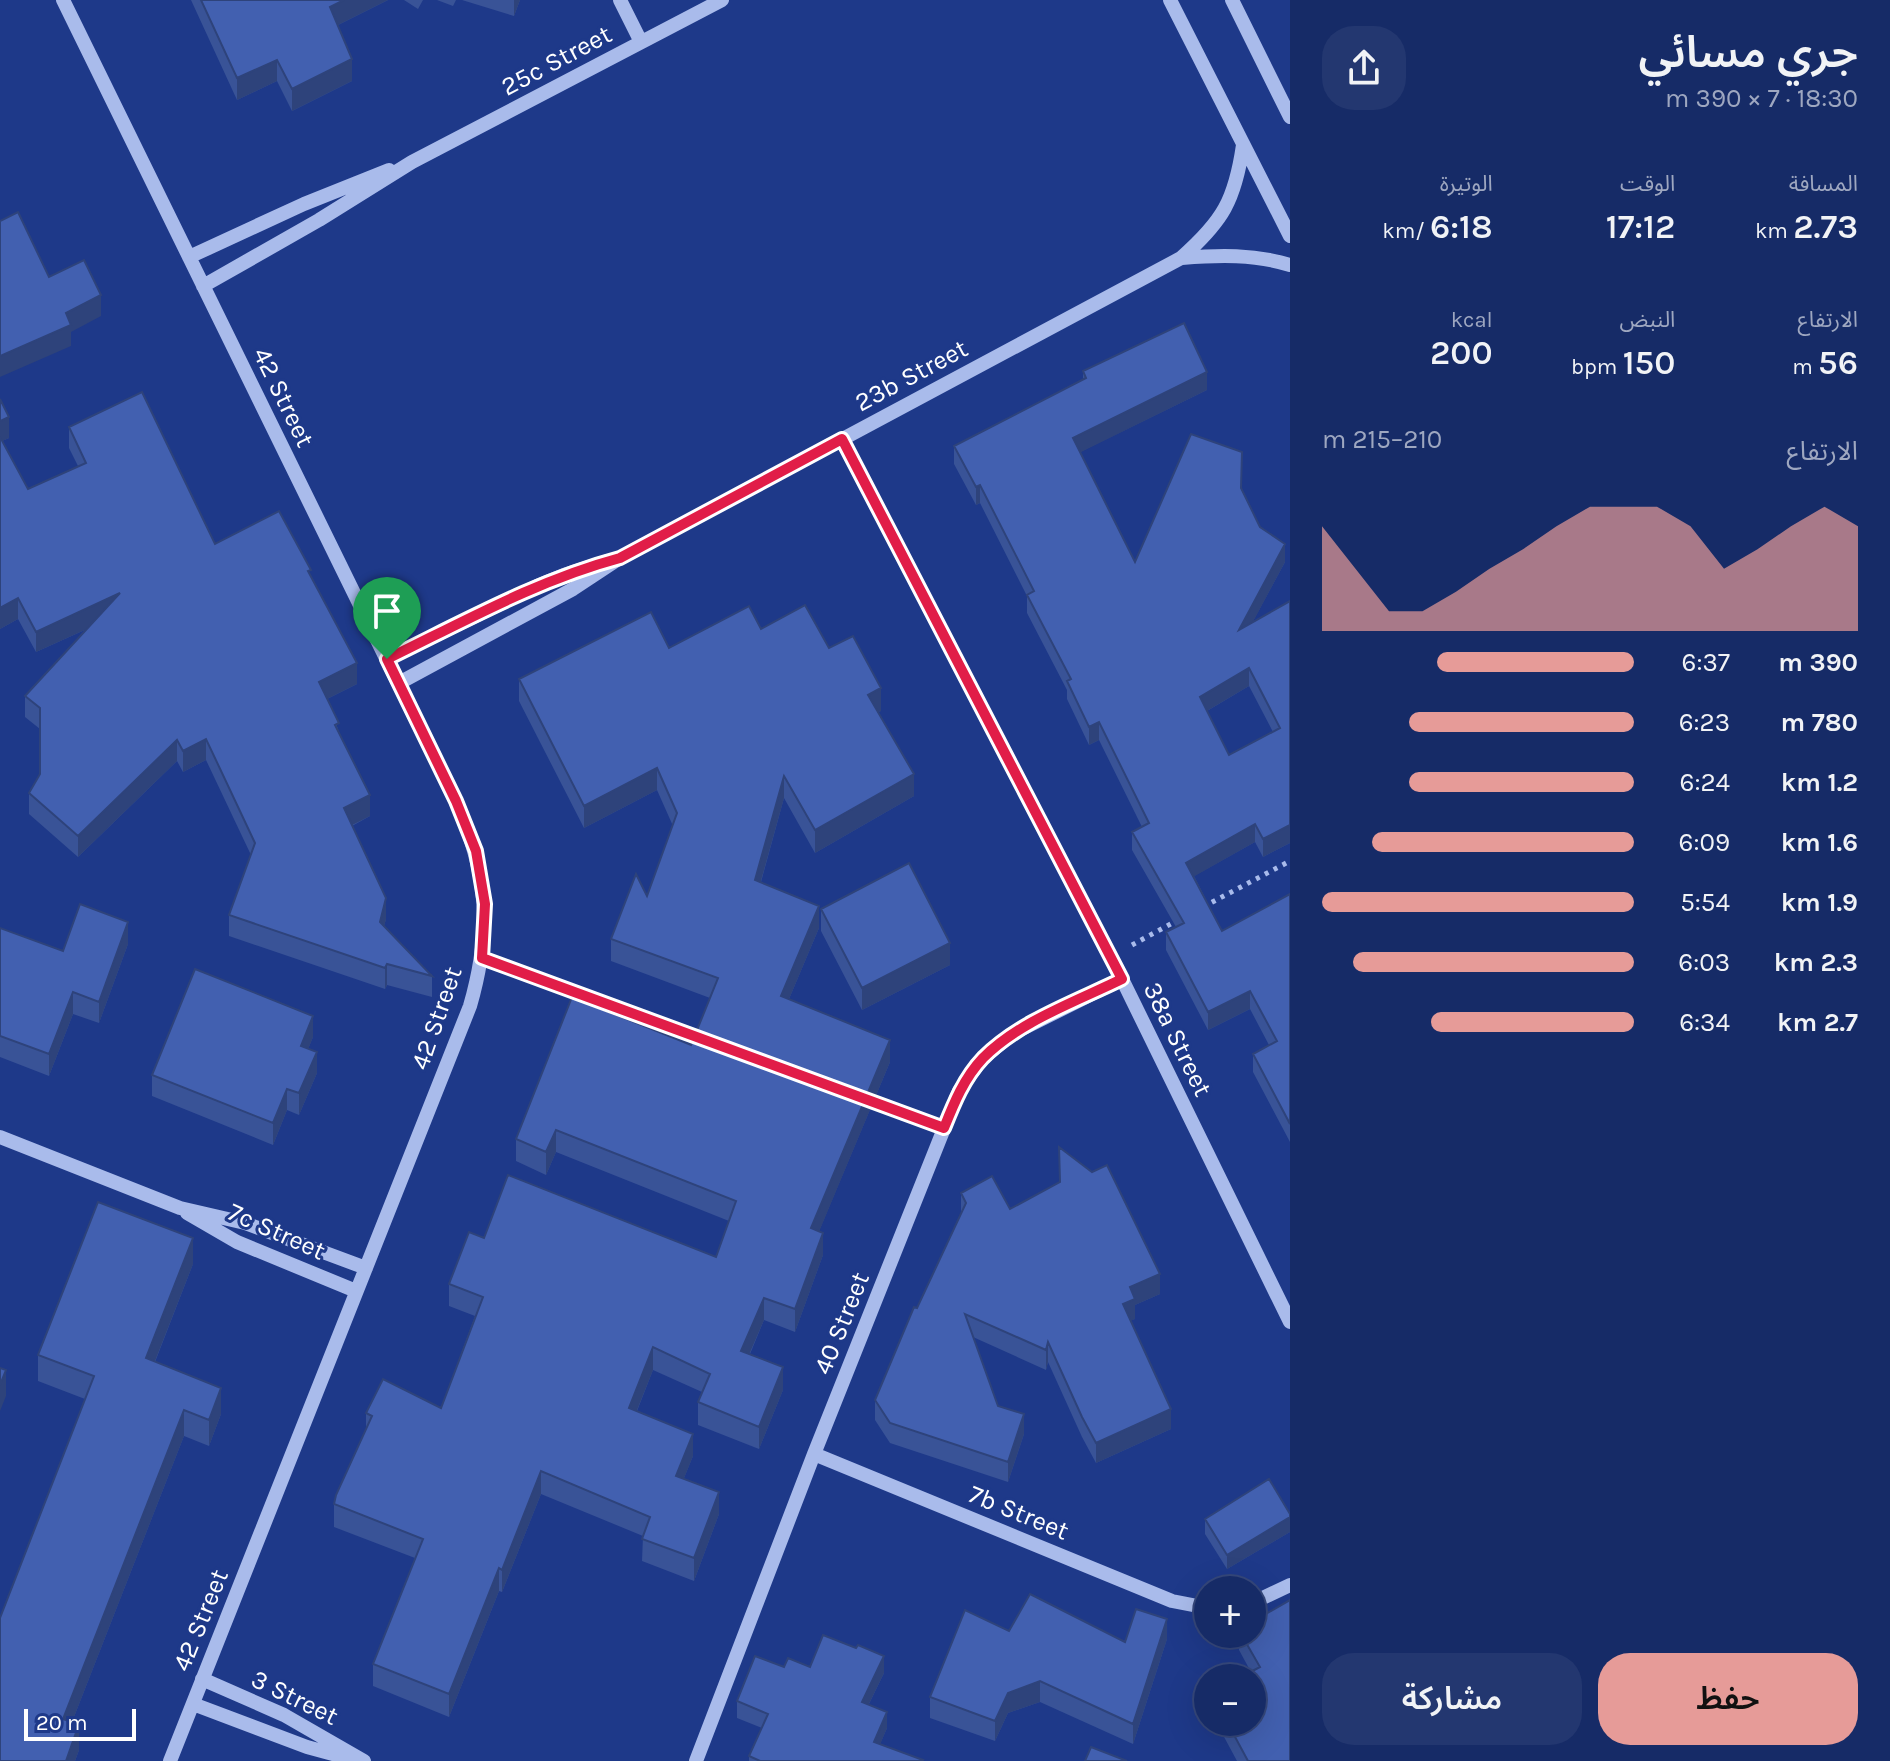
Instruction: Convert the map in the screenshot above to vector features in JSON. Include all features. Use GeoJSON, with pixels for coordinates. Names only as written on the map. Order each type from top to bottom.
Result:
{"type":"FeatureCollection","features":[{"type":"Feature","properties":{"kind":"street","name":"42 Street"},"geometry":{"type":"LineString","coordinates":[[63,0],[456,801],[476,851],[485,904],[482,958],[470,1006],[170,1761]]}},
{"type":"Feature","properties":{"kind":"street"},"geometry":{"type":"LineString","coordinates":[[620,0],[641,42]]}},
{"type":"Feature","properties":{"kind":"street","name":"25c Street"},"geometry":{"type":"LineString","coordinates":[[203,286],[319,220],[412,162],[722,0]]}},
{"type":"Feature","properties":{"kind":"street"},"geometry":{"type":"LineString","coordinates":[[1170,0],[1290,236]]}},
{"type":"Feature","properties":{"kind":"street"},"geometry":{"type":"LineString","coordinates":[[1232,0],[1290,117]]}},
{"type":"Feature","properties":{"kind":"street","name":"23b Street"},"geometry":{"type":"LineString","coordinates":[[399,683],[560,596],[620,558],[1181,258],[1206,236],[1225,209],[1238,177],[1243,145]]}},
{"type":"Feature","properties":{"kind":"street","name":"25c Street"},"geometry":{"type":"LineString","coordinates":[[189,257],[331,193],[412,162]]}},
{"type":"Feature","properties":{"kind":"street","name":"23b Street"},"geometry":{"type":"LineString","coordinates":[[1181,258],[1245,256],[1290,265]]}},
{"type":"Feature","properties":{"kind":"street","name":"38a Street"},"geometry":{"type":"LineString","coordinates":[[842,439],[1122,979],[1290,1322]]}},
{"type":"Feature","properties":{"kind":"street","name":"23b Street"},"geometry":{"type":"LineString","coordinates":[[387,659],[537,586],[620,558]]}},
{"type":"Feature","properties":{"kind":"street","name":"40 Street"},"geometry":{"type":"LineString","coordinates":[[696,1761],[959,1091],[982,1059],[1012,1034],[1122,979]]}},
{"type":"Feature","properties":{"kind":"street","name":"7c Street"},"geometry":{"type":"LineString","coordinates":[[0,1137],[180,1208],[245,1223],[366,1268]]}},
{"type":"Feature","properties":{"kind":"street","name":"7c Street"},"geometry":{"type":"LineString","coordinates":[[180,1208],[237,1242],[356,1291]]}},
{"type":"Feature","properties":{"kind":"street","name":"7b Street"},"geometry":{"type":"LineString","coordinates":[[814,1454],[1172,1601],[1194,1605]]}},
{"type":"Feature","properties":{"kind":"street"},"geometry":{"type":"LineString","coordinates":[[1266,1596],[1290,1585]]}},
{"type":"Feature","properties":{"kind":"street","name":"3 Street"},"geometry":{"type":"LineString","coordinates":[[202,1679],[284,1715],[363,1761]]}},
{"type":"Feature","properties":{"kind":"street","name":"3 Street"},"geometry":{"type":"LineString","coordinates":[[193,1704],[307,1747],[363,1761]]}},
{"type":"Feature","properties":{"kind":"path"},"geometry":{"type":"LineString","coordinates":[[1193,912],[1290,861]]}},
{"type":"Feature","properties":{"kind":"path"},"geometry":{"type":"LineString","coordinates":[[1110,956],[1179,920]]}},
{"type":"Feature","properties":{"kind":"path"},"geometry":{"type":"LineString","coordinates":[[482,958],[705,1040]]}},
{"type":"Feature","properties":{"kind":"path"},"geometry":{"type":"LineString","coordinates":[[869,1100],[944,1128]]}},
{"type":"Feature","properties":{"kind":"building"},"geometry":{"type":"Polygon","coordinates":[[[201,0],[344,0],[330,7],[352,59],[292,89],[277,60],[237,78],[201,0]]]}},
{"type":"Feature","properties":{"kind":"building"},"geometry":{"type":"Polygon","coordinates":[[[18,212],[49,277],[84,260],[101,295],[66,313],[71,325],[0,356],[0,221],[18,212]]]}},
{"type":"Feature","properties":{"kind":"building"},"geometry":{"type":"Polygon","coordinates":[[[1184,323],[1207,372],[1073,438],[1135,562],[1191,434],[1242,452],[1241,488],[1260,527],[1285,544],[1239,630],[1290,601],[1290,825],[1263,839],[1255,824],[1186,863],[1222,931],[1290,894],[1290,1124],[1253,1054],[1277,1041],[1250,991],[1208,1012],[1166,932],[1184,923],[1132,832],[1149,823],[1099,722],[1089,727],[1067,681],[1071,679],[1027,595],[1034,591],[980,485],[976,487],[954,446],[1086,378],[1083,371],[1184,323]],[[1249,668],[1200,697],[1229,755],[1280,728],[1249,668]]]}},
{"type":"Feature","properties":{"kind":"building"},"geometry":{"type":"Polygon","coordinates":[[[142,392],[215,544],[279,511],[311,570],[308,571],[357,663],[319,682],[339,723],[335,725],[370,795],[344,808],[386,898],[380,922],[432,976],[387,964],[385,968],[229,915],[255,843],[206,739],[183,751],[177,740],[78,836],[29,793],[40,774],[40,708],[25,696],[120,593],[36,632],[18,598],[0,608],[0,437],[28,489],[86,463],[69,427],[142,392]]]}},
{"type":"Feature","properties":{"kind":"building"},"geometry":{"type":"Polygon","coordinates":[[[0,399],[9,417],[0,421],[0,399]]]}},
{"type":"Feature","properties":{"kind":"building"},"geometry":{"type":"Polygon","coordinates":[[[805,605],[829,648],[853,636],[881,688],[868,695],[914,774],[815,830],[784,776],[755,880],[819,906],[781,996],[890,1040],[811,1228],[823,1233],[795,1309],[764,1298],[741,1351],[783,1367],[759,1427],[698,1402],[710,1374],[653,1347],[629,1408],[693,1434],[676,1476],[719,1492],[694,1558],[642,1539],[650,1517],[541,1471],[449,1694],[373,1664],[423,1539],[334,1504],[372,1416],[366,1413],[383,1379],[441,1408],[483,1297],[449,1284],[469,1232],[484,1238],[508,1175],[716,1257],[736,1201],[556,1130],[546,1152],[516,1139],[572,997],[691,1045],[718,978],[611,939],[636,874],[647,896],[677,813],[657,768],[584,806],[519,679],[651,612],[669,648],[749,606],[761,629],[805,605]]]}},
{"type":"Feature","properties":{"kind":"building"},"geometry":{"type":"Polygon","coordinates":[[[909,863],[950,943],[862,988],[821,909],[909,863]]]}},
{"type":"Feature","properties":{"kind":"building"},"geometry":{"type":"Polygon","coordinates":[[[80,904],[128,922],[99,1002],[73,992],[49,1054],[0,1036],[0,928],[63,951],[80,904]]]}},
{"type":"Feature","properties":{"kind":"building"},"geometry":{"type":"Polygon","coordinates":[[[195,969],[313,1016],[301,1046],[317,1052],[299,1093],[287,1089],[273,1123],[152,1075],[195,969]]]}},
{"type":"Feature","properties":{"kind":"building"},"geometry":{"type":"Polygon","coordinates":[[[1059,1147],[1092,1172],[1107,1165],[1160,1274],[1130,1287],[1135,1299],[1123,1304],[1171,1409],[1096,1443],[1048,1342],[1046,1350],[965,1314],[998,1406],[1024,1414],[1008,1462],[890,1423],[875,1400],[914,1307],[917,1308],[966,1203],[961,1193],[992,1176],[1010,1209],[1060,1182],[1059,1147]]]}},
{"type":"Feature","properties":{"kind":"building"},"geometry":{"type":"Polygon","coordinates":[[[98,1202],[193,1238],[146,1358],[221,1388],[209,1420],[184,1410],[63,1719],[79,1724],[66,1761],[0,1761],[0,1618],[94,1376],[38,1355],[98,1202]]]}},
{"type":"Feature","properties":{"kind":"building"},"geometry":{"type":"Polygon","coordinates":[[[0,1368],[6,1370],[0,1385],[0,1368]]]}},
{"type":"Feature","properties":{"kind":"building"},"geometry":{"type":"Polygon","coordinates":[[[1269,1479],[1290,1517],[1227,1555],[1205,1519],[1269,1479]]]}},
{"type":"Feature","properties":{"kind":"building"},"geometry":{"type":"Polygon","coordinates":[[[1030,1594],[1125,1642],[1136,1609],[1167,1619],[1133,1724],[1040,1681],[1008,1693],[995,1721],[930,1697],[965,1610],[1009,1631],[1030,1594]]]}},
{"type":"Feature","properties":{"kind":"building"},"geometry":{"type":"Polygon","coordinates":[[[1290,1600],[1290,1761],[1248,1761],[1235,1736],[1266,1736],[1266,1664],[1258,1664],[1249,1648],[1266,1648],[1266,1614],[1290,1600]]]}},
{"type":"Feature","properties":{"kind":"building"},"geometry":{"type":"Polygon","coordinates":[[[823,1635],[884,1656],[862,1702],[887,1712],[874,1742],[922,1761],[760,1761],[749,1756],[768,1714],[737,1701],[755,1656],[784,1667],[788,1658],[810,1667],[823,1635]]]}},
{"type":"Feature","properties":{"kind":"building"},"geometry":{"type":"Polygon","coordinates":[[[1091,1747],[1127,1761],[1085,1761],[1091,1747]]]}},
{"type":"Feature","properties":{"kind":"route"},"geometry":{"type":"LineString","coordinates":[[842,439],[1122,979],[1012,1034],[982,1059],[959,1091],[944,1128],[482,958],[485,904],[476,851],[456,801],[387,659],[537,586],[620,558],[842,439]]}}]}
